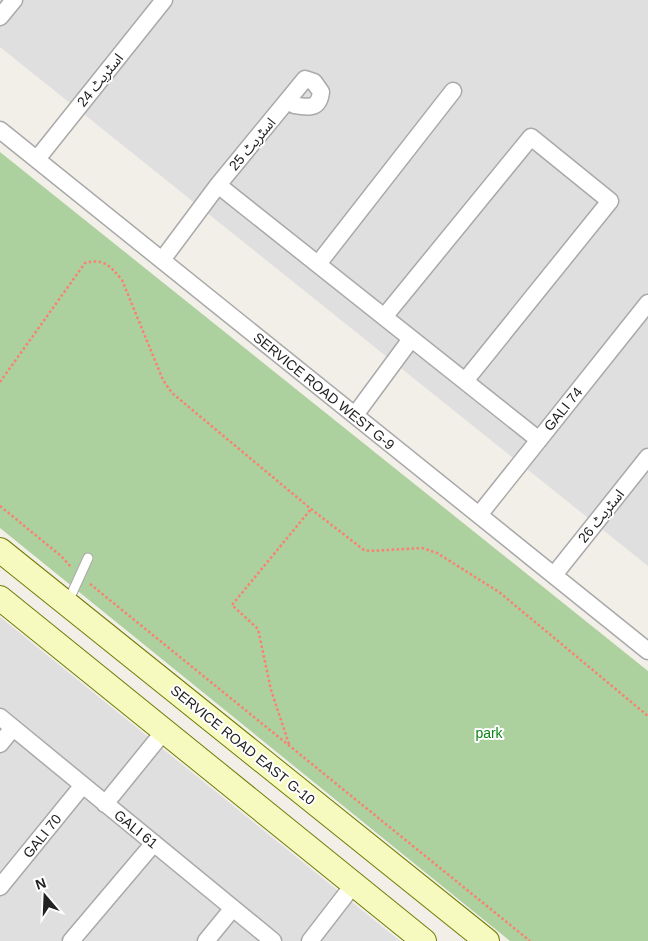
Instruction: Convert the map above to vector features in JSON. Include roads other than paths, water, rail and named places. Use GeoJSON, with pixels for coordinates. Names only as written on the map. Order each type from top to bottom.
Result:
{"type":"FeatureCollection","features":[{"type":"Feature","properties":{"kind":"main road","name":"SERVICE ROAD EAST G-10"},"geometry":{"type":"LineString","coordinates":[[0,550],[486,941]]}},
{"type":"Feature","properties":{"kind":"main road"},"geometry":{"type":"LineString","coordinates":[[0,598],[424,941]]}},
{"type":"Feature","properties":{"kind":"main road"},"geometry":{"type":"LineString","coordinates":[[70,654],[93,625]]}},
{"type":"Feature","properties":{"kind":"street"},"geometry":{"type":"LineString","coordinates":[[0,17],[14,0]]}},
{"type":"Feature","properties":{"kind":"street","name":"اسٹریٹ 24"},"geometry":{"type":"LineString","coordinates":[[37,159],[164,0]]}},
{"type":"Feature","properties":{"kind":"street","name":"اسٹریٹ 25"},"geometry":{"type":"LineString","coordinates":[[162,260],[218,185],[305,79],[314,82],[320,88],[320,100],[316,105],[309,107],[294,105],[291,100]]}},
{"type":"Feature","properties":{"kind":"street"},"geometry":{"type":"LineString","coordinates":[[318,264],[453,91]]}},
{"type":"Feature","properties":{"kind":"street","name":"SERVICE ROAD WEST G-9"},"geometry":{"type":"LineString","coordinates":[[0,130],[648,651]]}},
{"type":"Feature","properties":{"kind":"street"},"geometry":{"type":"LineString","coordinates":[[384,318],[531,136],[610,201],[465,381]]}},
{"type":"Feature","properties":{"kind":"street"},"geometry":{"type":"LineString","coordinates":[[218,185],[539,440]]}},
{"type":"Feature","properties":{"kind":"street","name":"GALI 74"},"geometry":{"type":"LineString","coordinates":[[479,516],[648,303]]}},
{"type":"Feature","properties":{"kind":"street"},"geometry":{"type":"LineString","coordinates":[[355,415],[411,339]]}},
{"type":"Feature","properties":{"kind":"street","name":"اسٹریٹ 26"},"geometry":{"type":"LineString","coordinates":[[554,575],[648,457]]}},
{"type":"Feature","properties":{"kind":"street","name":"GALI 61"},"geometry":{"type":"LineString","coordinates":[[0,717],[273,941]]}},
{"type":"Feature","properties":{"kind":"street"},"geometry":{"type":"LineString","coordinates":[[0,744],[14,728]]}},
{"type":"Feature","properties":{"kind":"street"},"geometry":{"type":"LineString","coordinates":[[105,804],[165,730]]}},
{"type":"Feature","properties":{"kind":"street","name":"GALI 70"},"geometry":{"type":"LineString","coordinates":[[0,887],[83,785]]}},
{"type":"Feature","properties":{"kind":"street"},"geometry":{"type":"LineString","coordinates":[[71,941],[154,843]]}},
{"type":"Feature","properties":{"kind":"street"},"geometry":{"type":"LineString","coordinates":[[310,941],[354,884]]}},
{"type":"Feature","properties":{"kind":"street"},"geometry":{"type":"LineString","coordinates":[[206,941],[233,908]]}},
{"type":"Feature","properties":{"kind":"lane"},"geometry":{"type":"LineString","coordinates":[[67,604],[88,558]]}},
{"type":"Feature","properties":{"kind":"park label","name":"park"},"geometry":{"type":"Point","coordinates":[489,733]}}]}
